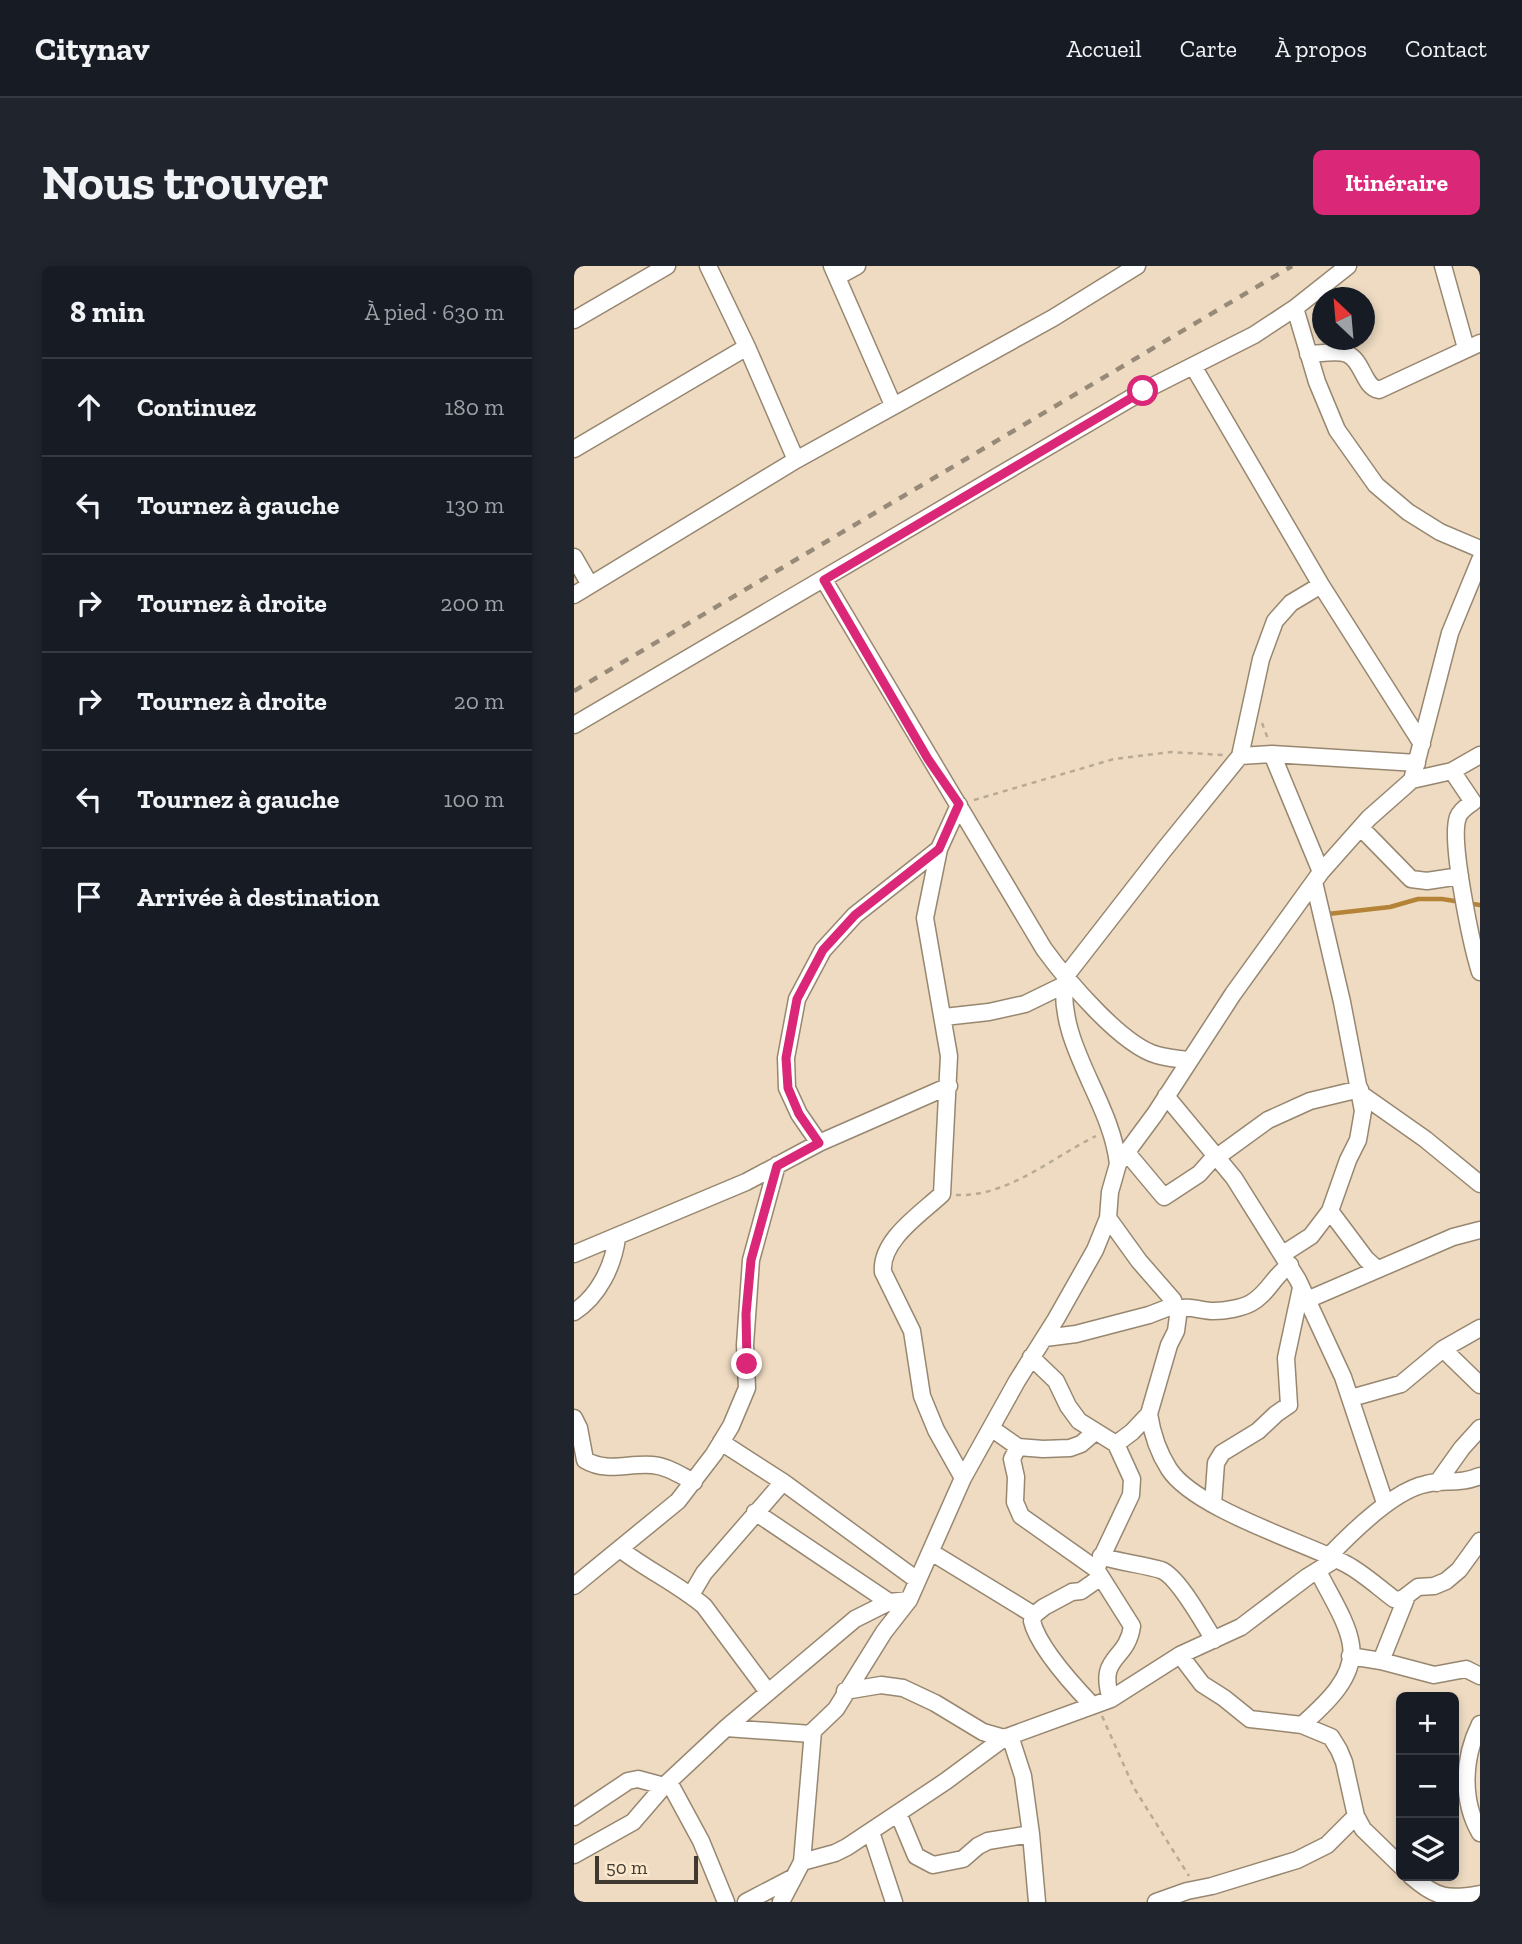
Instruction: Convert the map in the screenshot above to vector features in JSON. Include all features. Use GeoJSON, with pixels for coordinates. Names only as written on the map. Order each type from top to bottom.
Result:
{"type":"FeatureCollection","features":[{"type":"Feature","properties":{"kind":"street"},"geometry":{"type":"LineString","coordinates":[[574,320],[667,266]]}},
{"type":"Feature","properties":{"kind":"street"},"geometry":{"type":"LineString","coordinates":[[708,266],[796,460]]}},
{"type":"Feature","properties":{"kind":"street"},"geometry":{"type":"LineString","coordinates":[[857,266],[835,272],[893,405]]}},
{"type":"Feature","properties":{"kind":"street"},"geometry":{"type":"LineString","coordinates":[[574,595],[796,460],[1053,318],[1137,266]]}},
{"type":"Feature","properties":{"kind":"street"},"geometry":{"type":"LineString","coordinates":[[574,725],[1143,391],[1254,335],[1295,308],[1348,266]]}},
{"type":"Feature","properties":{"kind":"street"},"geometry":{"type":"LineString","coordinates":[[1308,354],[1339,352],[1349,355],[1372,386],[1380,390],[1473,346],[1443,266]]}},
{"type":"Feature","properties":{"kind":"street"},"geometry":{"type":"LineString","coordinates":[[1295,308],[1308,354],[1337,429],[1376,485],[1408,512],[1440,532],[1480,549]]}},
{"type":"Feature","properties":{"kind":"street"},"geometry":{"type":"LineString","coordinates":[[574,449],[747,347]]}},
{"type":"Feature","properties":{"kind":"street"},"geometry":{"type":"LineString","coordinates":[[1194,366],[1321,585],[1422,744]]}},
{"type":"Feature","properties":{"kind":"street"},"geometry":{"type":"LineString","coordinates":[[574,557],[590,585]]}},
{"type":"Feature","properties":{"kind":"street"},"geometry":{"type":"LineString","coordinates":[[781,1902],[802,1861],[812,1734],[836,1709],[845,1691],[909,1600],[963,1478],[1095,1250],[1108,1218],[1111,1192],[1123,1159],[1233,994],[1318,877],[1361,828],[1412,780],[1450,633],[1476,583],[1480,560]]}},
{"type":"Feature","properties":{"kind":"street"},"geometry":{"type":"LineString","coordinates":[[824,580],[928,759],[959,804],[1064,981],[1136,1045],[1156,1055],[1189,1060]]}},
{"type":"Feature","properties":{"kind":"street"},"geometry":{"type":"LineString","coordinates":[[944,1017],[989,1012],[1025,1004],[1064,981],[1163,851],[1240,756],[1261,659],[1275,621],[1291,603],[1321,585]]}},
{"type":"Feature","properties":{"kind":"street"},"geometry":{"type":"LineString","coordinates":[[1240,756],[1272,754],[1417,763]]}},
{"type":"Feature","properties":{"kind":"street"},"geometry":{"type":"LineString","coordinates":[[1045,1338],[1076,1334],[1176,1307],[1214,1311],[1250,1304],[1268,1289],[1287,1259],[1311,1236],[1330,1211],[1358,1140],[1363,1111],[1361,1092],[1318,877],[1272,754]]}},
{"type":"Feature","properties":{"kind":"street"},"geometry":{"type":"LineString","coordinates":[[1412,780],[1452,771],[1480,755]]}},
{"type":"Feature","properties":{"kind":"street"},"geometry":{"type":"LineString","coordinates":[[1452,771],[1475,800],[1457,818],[1456,836],[1460,876],[1474,954],[1480,972]]}},
{"type":"Feature","properties":{"kind":"street"},"geometry":{"type":"LineString","coordinates":[[959,804],[939,849],[925,918],[949,1056],[942,1194],[896,1238],[882,1262],[883,1272],[912,1331],[922,1396],[936,1430],[963,1478]]}},
{"type":"Feature","properties":{"kind":"street"},"geometry":{"type":"LineString","coordinates":[[1361,828],[1412,879],[1427,881],[1460,876]]}},
{"type":"Feature","properties":{"kind":"street"},"geometry":{"type":"LineString","coordinates":[[819,1143],[799,1114],[788,1088],[786,1058],[797,999],[823,950],[855,915],[939,849]]}},
{"type":"Feature","properties":{"kind":"street"},"geometry":{"type":"LineString","coordinates":[[1064,981],[1069,1026],[1076,1051],[1123,1159],[1164,1197],[1199,1174],[1217,1156],[1268,1120],[1310,1101],[1361,1092],[1480,1184]]}},
{"type":"Feature","properties":{"kind":"street"},"geometry":{"type":"LineString","coordinates":[[574,1255],[746,1182],[819,1143],[949,1086]]}},
{"type":"Feature","properties":{"kind":"street"},"geometry":{"type":"LineString","coordinates":[[1166,1096],[1234,1178],[1287,1259],[1350,1398],[1385,1503]]}},
{"type":"Feature","properties":{"kind":"street"},"geometry":{"type":"LineString","coordinates":[[574,1586],[678,1501],[721,1442],[740,1408],[747,1388],[745,1345],[751,1260],[777,1166]]}},
{"type":"Feature","properties":{"kind":"street"},"geometry":{"type":"LineString","coordinates":[[1330,1211],[1366,1259],[1377,1269]]}},
{"type":"Feature","properties":{"kind":"street"},"geometry":{"type":"LineString","coordinates":[[1108,1218],[1176,1307],[1176,1331],[1169,1345],[1149,1414],[1116,1444]]}},
{"type":"Feature","properties":{"kind":"street"},"geometry":{"type":"LineString","coordinates":[[1304,1294],[1377,1269],[1453,1237],[1480,1230]]}},
{"type":"Feature","properties":{"kind":"street"},"geometry":{"type":"LineString","coordinates":[[574,1312],[605,1278],[615,1253],[617,1238]]}},
{"type":"Feature","properties":{"kind":"street"},"geometry":{"type":"LineString","coordinates":[[1213,1504],[1216,1463],[1222,1453],[1258,1431],[1289,1405],[1286,1358],[1304,1294]]}},
{"type":"Feature","properties":{"kind":"street"},"geometry":{"type":"LineString","coordinates":[[1350,1398],[1401,1384],[1443,1349],[1480,1328]]}},
{"type":"Feature","properties":{"kind":"street"},"geometry":{"type":"LineString","coordinates":[[1443,1349],[1480,1385]]}},
{"type":"Feature","properties":{"kind":"street"},"geometry":{"type":"LineString","coordinates":[[1031,1357],[1056,1381],[1079,1421],[1116,1444],[1132,1479],[1131,1495],[1100,1568],[1081,1591],[1069,1593],[1034,1615]]}},
{"type":"Feature","properties":{"kind":"street"},"geometry":{"type":"LineString","coordinates":[[1149,1414],[1156,1444],[1169,1470],[1188,1489],[1213,1504],[1333,1558],[1357,1571],[1394,1599],[1401,1600],[1418,1587],[1434,1586],[1446,1581],[1459,1570],[1480,1541]]}},
{"type":"Feature","properties":{"kind":"street"},"geometry":{"type":"LineString","coordinates":[[574,1418],[579,1427],[585,1460],[596,1466],[663,1466],[694,1482]]}},
{"type":"Feature","properties":{"kind":"street"},"geometry":{"type":"LineString","coordinates":[[991,1428],[1018,1447],[1059,1450],[1081,1444],[1095,1432]]}},
{"type":"Feature","properties":{"kind":"street"},"geometry":{"type":"LineString","coordinates":[[1437,1483],[1480,1428]]}},
{"type":"Feature","properties":{"kind":"street"},"geometry":{"type":"LineString","coordinates":[[721,1442],[783,1482],[917,1580]]}},
{"type":"Feature","properties":{"kind":"street"},"geometry":{"type":"LineString","coordinates":[[1018,1447],[1012,1459],[1016,1477],[1015,1502],[1021,1516],[1100,1568],[1132,1626],[1126,1644],[1108,1671],[1100,1702]]}},
{"type":"Feature","properties":{"kind":"street"},"geometry":{"type":"LineString","coordinates":[[802,1861],[835,1853],[871,1832],[1007,1737],[1100,1702],[1180,1655],[1241,1627],[1318,1571],[1385,1503],[1426,1484],[1468,1482],[1480,1476]]}},
{"type":"Feature","properties":{"kind":"street"},"geometry":{"type":"LineString","coordinates":[[691,1595],[704,1573],[783,1482]]}},
{"type":"Feature","properties":{"kind":"street"},"geometry":{"type":"LineString","coordinates":[[755,1513],[889,1602]]}},
{"type":"Feature","properties":{"kind":"street"},"geometry":{"type":"LineString","coordinates":[[620,1549],[704,1606],[768,1692]]}},
{"type":"Feature","properties":{"kind":"street"},"geometry":{"type":"LineString","coordinates":[[931,1552],[1034,1615]]}},
{"type":"Feature","properties":{"kind":"street"},"geometry":{"type":"LineString","coordinates":[[1100,1568],[1119,1563],[1164,1571],[1214,1640]]}},
{"type":"Feature","properties":{"kind":"street"},"geometry":{"type":"LineString","coordinates":[[1302,1725],[1337,1689],[1348,1671],[1352,1646],[1318,1571]]}},
{"type":"Feature","properties":{"kind":"street"},"geometry":{"type":"LineString","coordinates":[[1381,1661],[1407,1596]]}},
{"type":"Feature","properties":{"kind":"street"},"geometry":{"type":"LineString","coordinates":[[574,1856],[633,1822],[666,1784],[726,1728],[855,1619],[889,1602],[909,1600]]}},
{"type":"Feature","properties":{"kind":"street"},"geometry":{"type":"LineString","coordinates":[[1034,1615],[1033,1626],[1063,1672],[1100,1702]]}},
{"type":"Feature","properties":{"kind":"street"},"geometry":{"type":"LineString","coordinates":[[1180,1655],[1202,1684],[1250,1719],[1302,1725],[1331,1737],[1339,1750],[1356,1816],[1363,1829],[1396,1861]]}},
{"type":"Feature","properties":{"kind":"street"},"geometry":{"type":"LineString","coordinates":[[1350,1657],[1381,1661],[1434,1675],[1466,1669],[1480,1676]]}},
{"type":"Feature","properties":{"kind":"street"},"geometry":{"type":"LineString","coordinates":[[845,1691],[881,1685],[903,1688],[935,1703],[983,1732],[1007,1737]]}},
{"type":"Feature","properties":{"kind":"street"},"geometry":{"type":"LineString","coordinates":[[1480,1724],[1471,1742],[1466,1795],[1471,1817],[1480,1833]]}},
{"type":"Feature","properties":{"kind":"street"},"geometry":{"type":"LineString","coordinates":[[726,1728],[812,1734]]}},
{"type":"Feature","properties":{"kind":"street"},"geometry":{"type":"LineString","coordinates":[[1007,1737],[1023,1776],[1037,1902]]}},
{"type":"Feature","properties":{"kind":"street"},"geometry":{"type":"LineString","coordinates":[[574,1817],[628,1781],[638,1779],[666,1784],[701,1841],[726,1902]]}},
{"type":"Feature","properties":{"kind":"street"},"geometry":{"type":"LineString","coordinates":[[898,1813],[916,1856],[933,1865],[963,1859],[988,1841],[1031,1834]]}},
{"type":"Feature","properties":{"kind":"street"},"geometry":{"type":"LineString","coordinates":[[1156,1902],[1283,1866],[1327,1845],[1356,1816]]}},
{"type":"Feature","properties":{"kind":"street"},"geometry":{"type":"LineString","coordinates":[[871,1832],[894,1902]]}},
{"type":"Feature","properties":{"kind":"street"},"geometry":{"type":"LineString","coordinates":[[746,1902],[794,1877]]}},
{"type":"Feature","properties":{"kind":"street"},"geometry":{"type":"LineString","coordinates":[[1418,1881],[1437,1896],[1457,1898],[1480,1894]]}},
{"type":"Feature","properties":{"kind":"path"},"geometry":{"type":"LineString","coordinates":[[959,804],[1114,759],[1171,752],[1240,756]]}},
{"type":"Feature","properties":{"kind":"path"},"geometry":{"type":"LineString","coordinates":[[942,1194],[975,1195],[995,1189],[1020,1179],[1111,1128]]}},
{"type":"Feature","properties":{"kind":"path"},"geometry":{"type":"LineString","coordinates":[[1100,1702],[1106,1728],[1134,1788],[1198,1889]]}},
{"type":"Feature","properties":{"kind":"waterway"},"geometry":{"type":"LineString","coordinates":[[1328,914],[1390,907],[1418,899],[1442,899],[1480,905]]}},
{"type":"Feature","properties":{"kind":"railway"},"geometry":{"type":"LineString","coordinates":[[574,691],[1292,266]]}},
{"type":"Feature","properties":{"kind":"route"},"geometry":{"type":"LineString","coordinates":[[747,1364],[746,1314],[751,1260],[777,1166],[819,1143],[799,1114],[788,1088],[786,1058],[797,999],[823,950],[855,915],[939,849],[959,804],[928,759],[824,580],[1143,391]]}}]}
